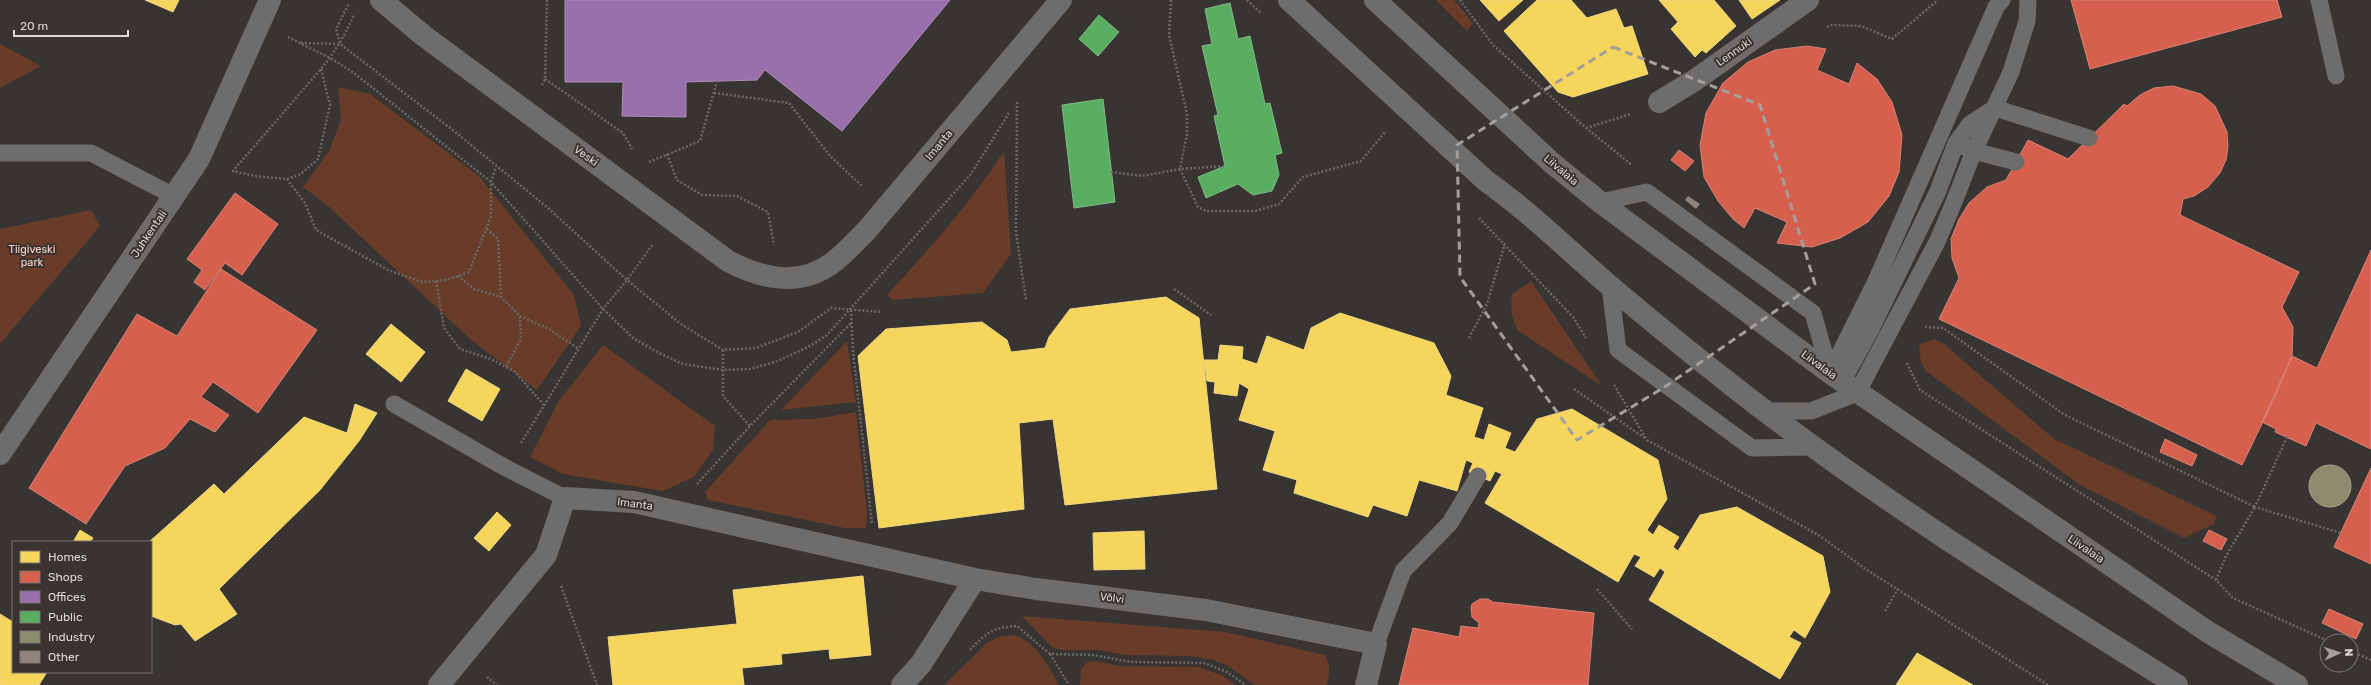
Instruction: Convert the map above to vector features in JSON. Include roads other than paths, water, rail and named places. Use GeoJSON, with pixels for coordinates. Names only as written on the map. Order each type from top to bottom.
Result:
{"type":"FeatureCollection","features":[{"type":"Feature","properties":{"kind":"main road"},"geometry":{"type":"LineString","coordinates":[[1289,0],[1486,181],[1515,201],[1610,286],[1765,411],[1814,447],[2028,592],[2177,685]]}},
{"type":"Feature","properties":{"kind":"main road","name":"Liivalaia"},"geometry":{"type":"LineString","coordinates":[[1375,0],[1552,163],[1600,202],[1843,382],[2208,632],[2297,685]]}},
{"type":"Feature","properties":{"kind":"street","name":"Juhkentali"},"geometry":{"type":"LineString","coordinates":[[0,454],[199,159],[270,0]]}},
{"type":"Feature","properties":{"kind":"street","name":"Veski"},"geometry":{"type":"LineString","coordinates":[[381,0],[424,36],[728,261],[750,273],[781,279],[806,277]]}},
{"type":"Feature","properties":{"kind":"street","name":"Imanta"},"geometry":{"type":"LineString","coordinates":[[806,277],[836,261],[885,208],[1061,0]]}},
{"type":"Feature","properties":{"kind":"street","name":"Lennuki"},"geometry":{"type":"LineString","coordinates":[[1659,102],[1695,80],[1808,0]]}},
{"type":"Feature","properties":{"kind":"street","name":"Imanta"},"geometry":{"type":"LineString","coordinates":[[565,498],[634,502],[876,556]]}},
{"type":"Feature","properties":{"kind":"street"},"geometry":{"type":"LineString","coordinates":[[439,685],[546,555],[565,498]]}},
{"type":"Feature","properties":{"kind":"street","name":"Võlvi"},"geometry":{"type":"LineString","coordinates":[[876,556],[975,579],[1036,589],[1206,610],[1376,644]]}},
{"type":"Feature","properties":{"kind":"street"},"geometry":{"type":"LineString","coordinates":[[902,685],[921,664],[975,579]]}},
{"type":"Feature","properties":{"kind":"street"},"geometry":{"type":"LineString","coordinates":[[1366,685],[1376,644]]}},
{"type":"Feature","properties":{"kind":"lane"},"geometry":{"type":"LineString","coordinates":[[1843,382],[1876,280],[1996,7],[2002,0]]}},
{"type":"Feature","properties":{"kind":"lane"},"geometry":{"type":"LineString","coordinates":[[1765,411],[1811,411],[1843,382],[1937,242],[1974,151],[2011,72],[2027,21],[2028,0]]}},
{"type":"Feature","properties":{"kind":"lane"},"geometry":{"type":"LineString","coordinates":[[2319,0],[2336,76]]}},
{"type":"Feature","properties":{"kind":"lane"},"geometry":{"type":"LineString","coordinates":[[1843,382],[1938,191],[1956,143],[1970,124],[1995,108]]}},
{"type":"Feature","properties":{"kind":"lane"},"geometry":{"type":"LineString","coordinates":[[1995,108],[2089,138]]}},
{"type":"Feature","properties":{"kind":"lane"},"geometry":{"type":"LineString","coordinates":[[1956,143],[1974,151],[2016,162]]}},
{"type":"Feature","properties":{"kind":"lane"},"geometry":{"type":"LineString","coordinates":[[0,153],[90,153],[174,196]]}},
{"type":"Feature","properties":{"kind":"lane"},"geometry":{"type":"LineString","coordinates":[[1600,202],[1647,192],[1812,313],[1843,382]]}},
{"type":"Feature","properties":{"kind":"lane"},"geometry":{"type":"LineString","coordinates":[[1610,286],[1618,350],[1752,448],[1814,447]]}},
{"type":"Feature","properties":{"kind":"lane"},"geometry":{"type":"LineString","coordinates":[[394,404],[506,468],[565,498]]}},
{"type":"Feature","properties":{"kind":"lane"},"geometry":{"type":"LineString","coordinates":[[1376,644],[1403,571],[1450,523],[1478,476]]}},
{"type":"Feature","properties":{"kind":"park label","name":"Tiigiveski park"},"geometry":{"type":"Point","coordinates":[32,255]}}]}
